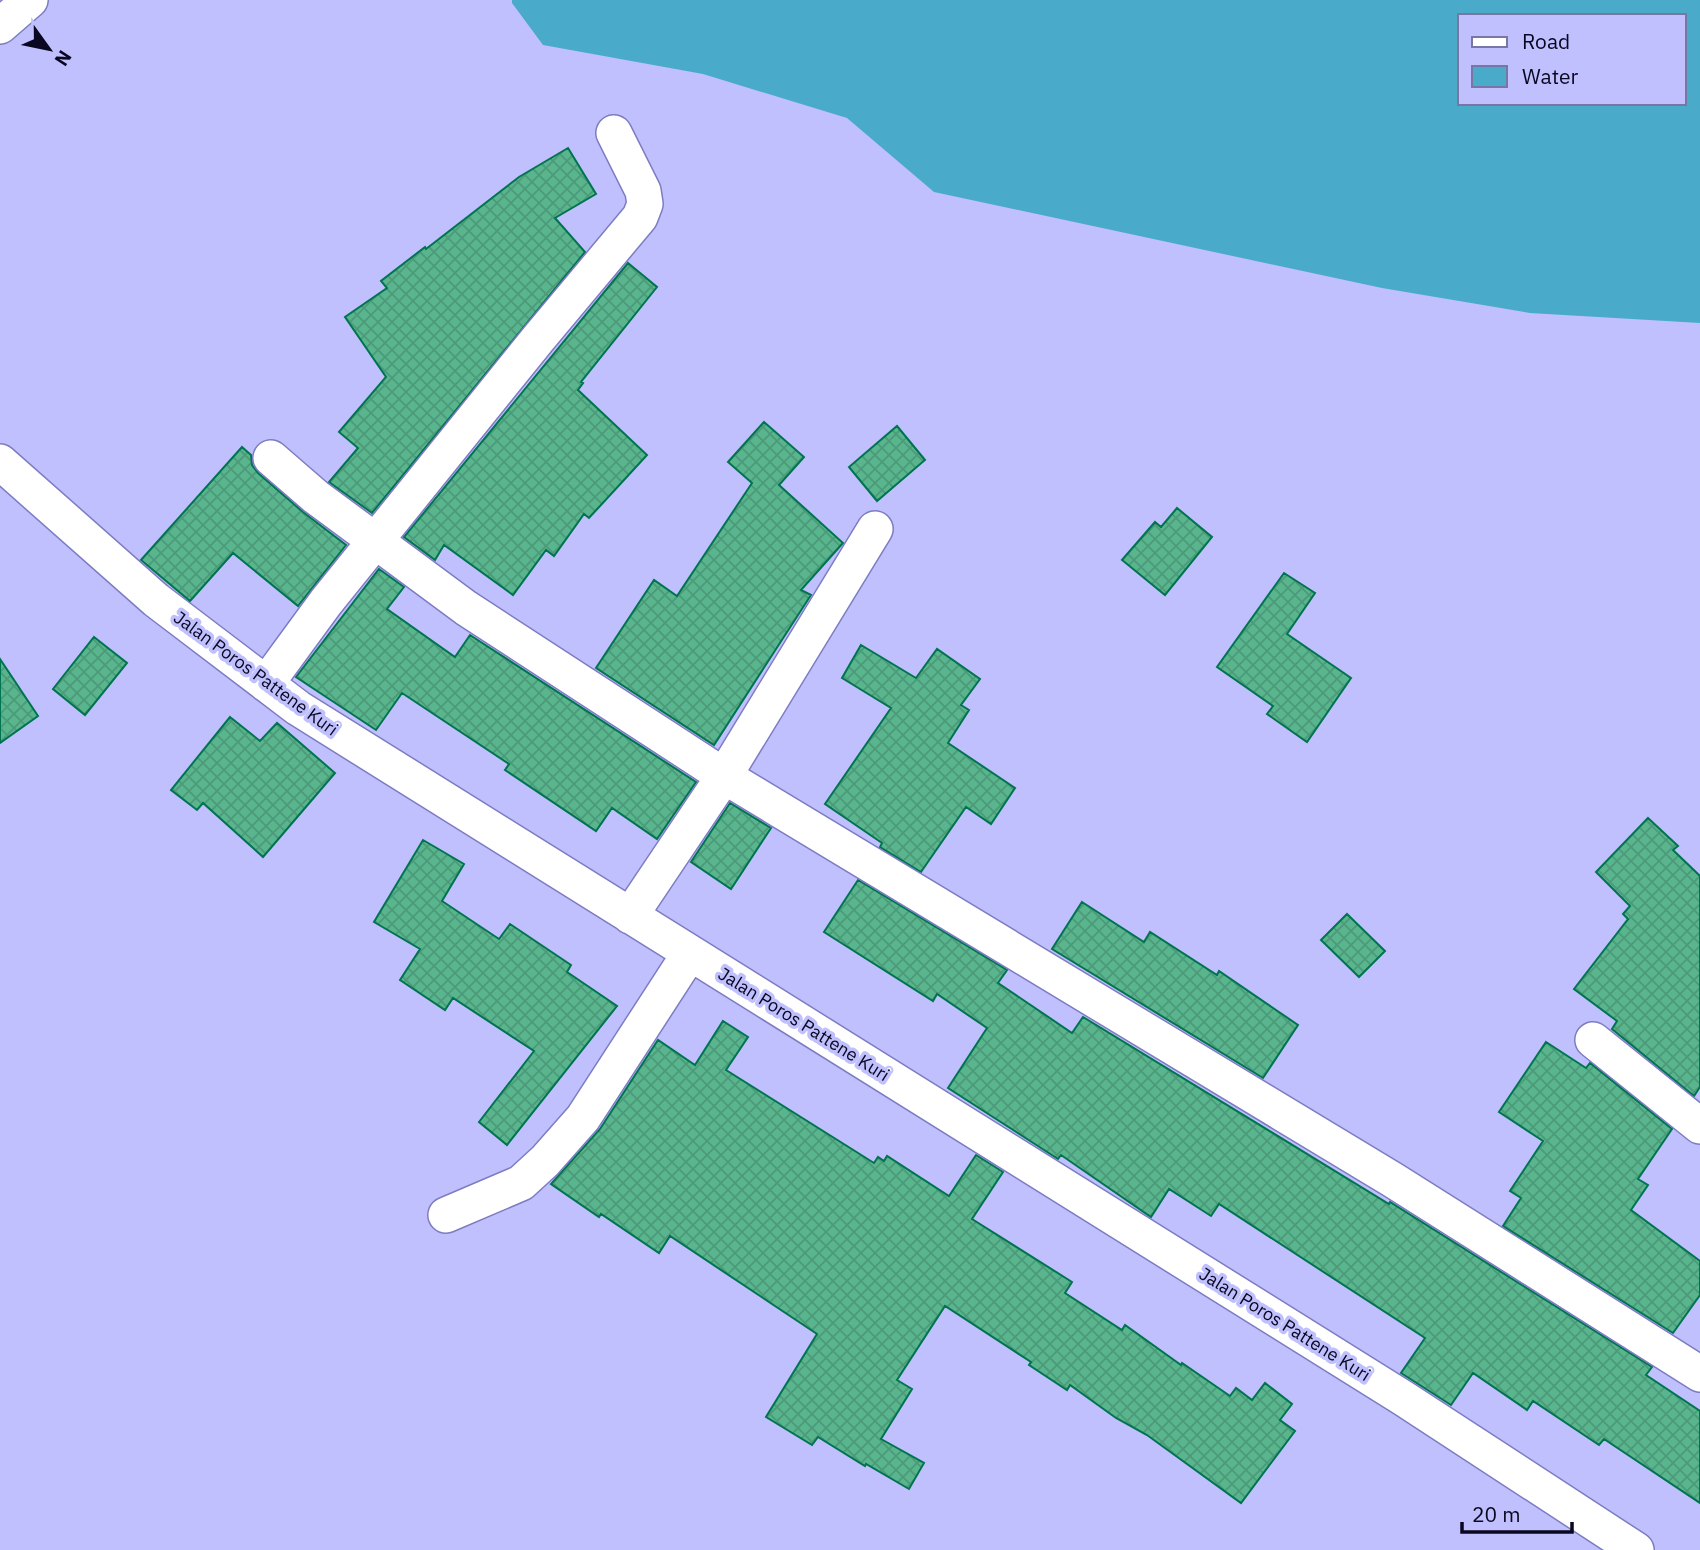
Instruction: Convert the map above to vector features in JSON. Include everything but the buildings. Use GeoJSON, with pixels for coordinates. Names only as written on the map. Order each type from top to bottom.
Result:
{"type":"FeatureCollection","features":[{"type":"Feature","properties":{"kind":"street"},"geometry":{"type":"LineString","coordinates":[[0,26],[30,0]]}},
{"type":"Feature","properties":{"kind":"street"},"geometry":{"type":"LineString","coordinates":[[266,684],[326,602],[640,217],[645,204],[643,191],[614,133]]}},
{"type":"Feature","properties":{"kind":"street"},"geometry":{"type":"LineString","coordinates":[[271,458],[316,497],[466,608],[723,776],[1393,1180],[1700,1374]]}},
{"type":"Feature","properties":{"kind":"street","name":"Jalan Poros Pattene Kuri"},"geometry":{"type":"LineString","coordinates":[[0,462],[156,600],[298,708],[1391,1390],[1636,1550]]}},
{"type":"Feature","properties":{"kind":"street"},"geometry":{"type":"LineString","coordinates":[[629,916],[723,776],[875,529]]}},
{"type":"Feature","properties":{"kind":"street"},"geometry":{"type":"LineString","coordinates":[[446,1215],[521,1183],[545,1161],[583,1118],[690,953]]}},
{"type":"Feature","properties":{"kind":"street"},"geometry":{"type":"LineString","coordinates":[[1593,1041],[1700,1126]]}},
{"type":"Feature","properties":{"kind":"water"},"geometry":{"type":"Polygon","coordinates":[[[512,0],[1700,0],[1700,323],[1530,313],[1382,288],[934,192],[847,118],[703,74],[543,45],[512,0]]]}}]}
